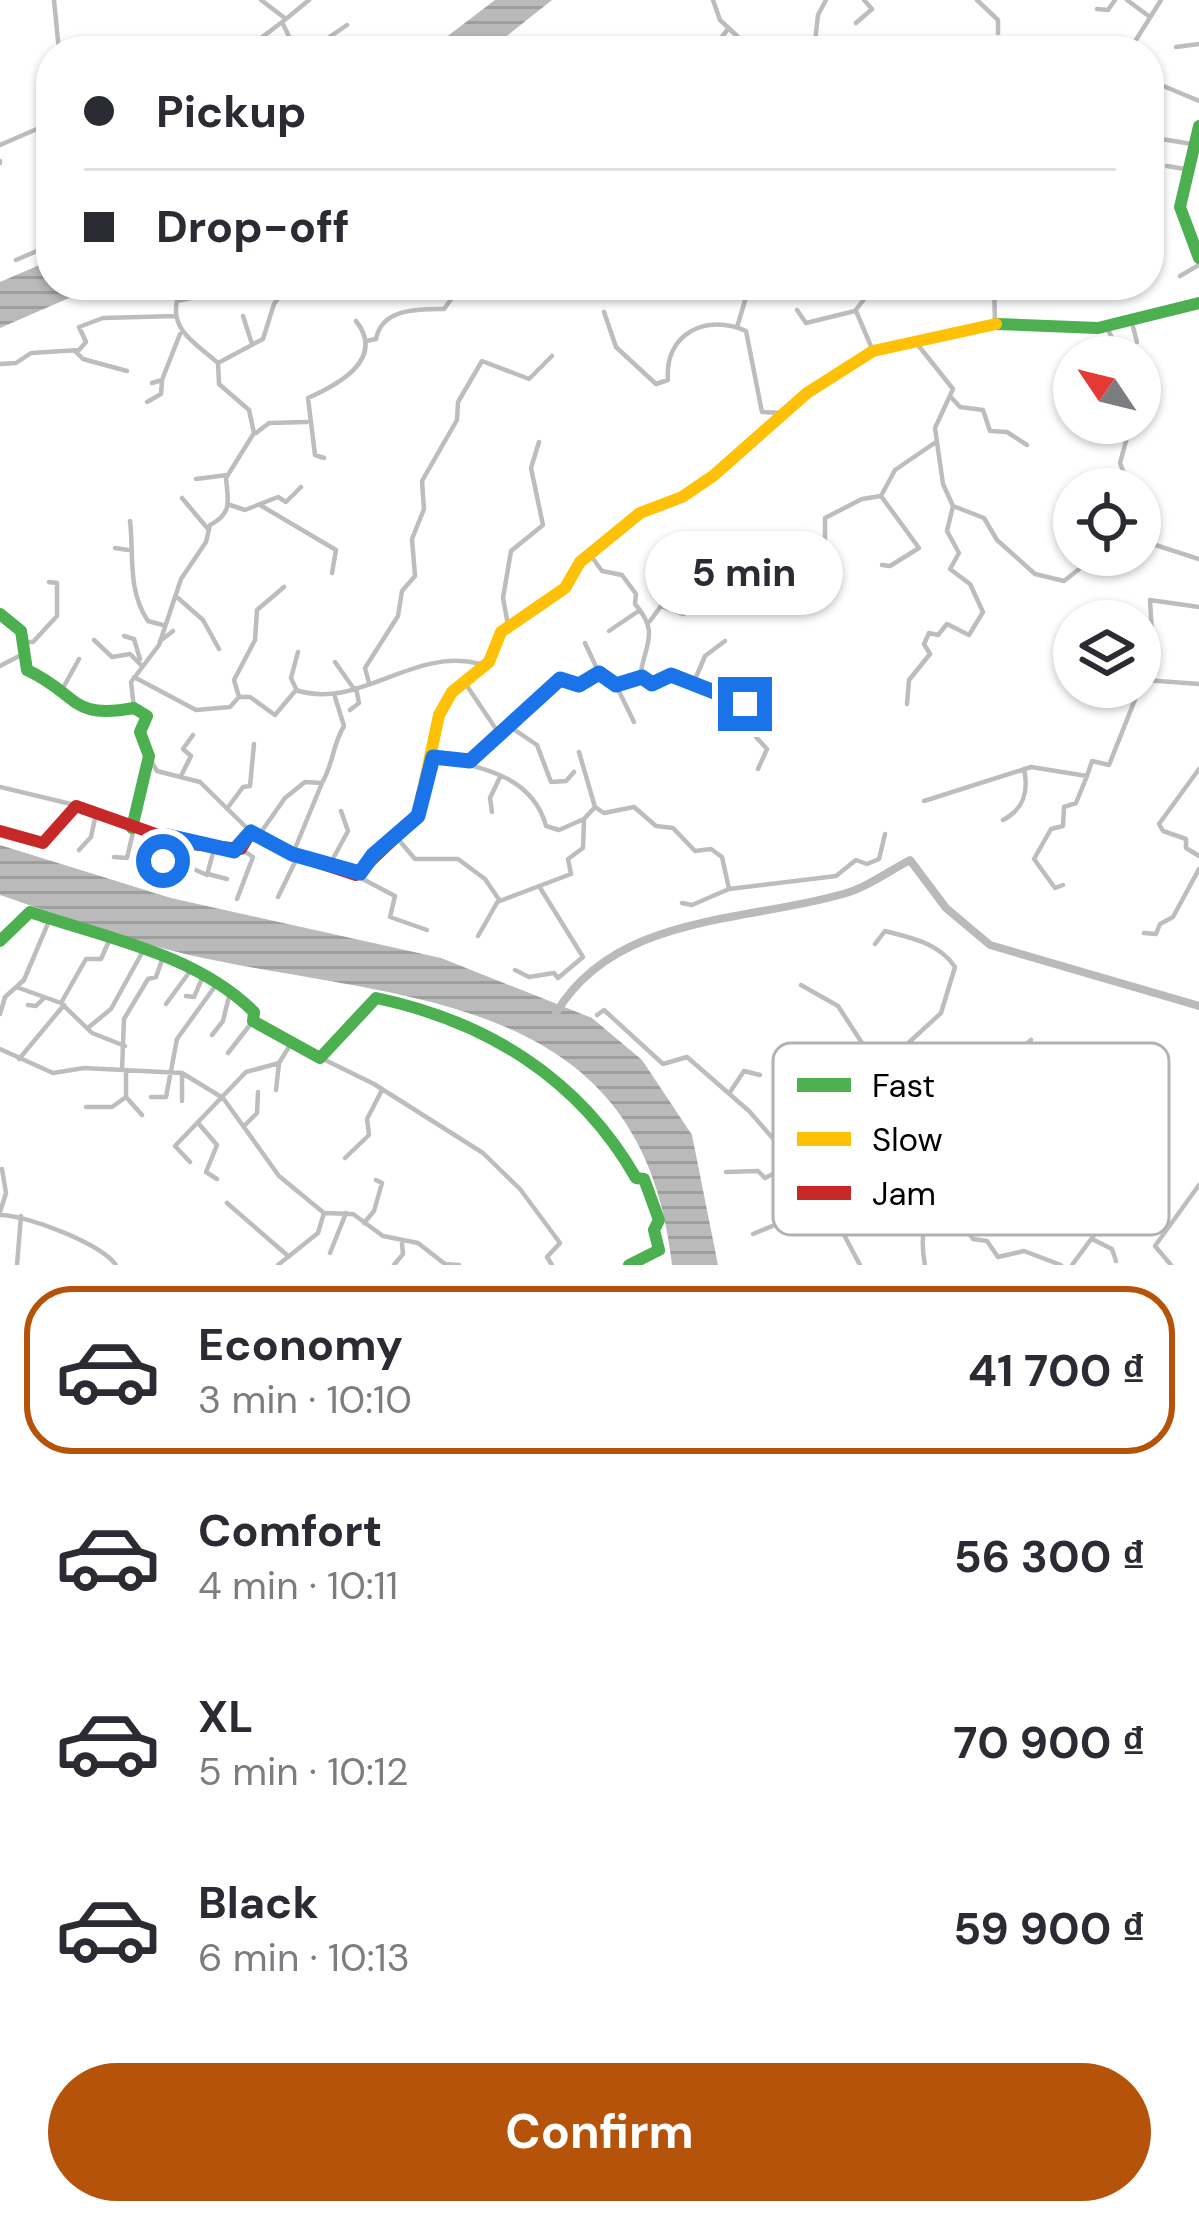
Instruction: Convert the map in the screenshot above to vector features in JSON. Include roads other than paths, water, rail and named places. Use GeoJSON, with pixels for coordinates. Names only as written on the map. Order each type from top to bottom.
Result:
{"type":"FeatureCollection","features":[{"type":"Feature","properties":{"kind":"street"},"geometry":{"type":"LineString","coordinates":[[54,0],[58,36]]}},
{"type":"Feature","properties":{"kind":"street"},"geometry":{"type":"LineString","coordinates":[[261,0],[284,20],[290,36]]}},
{"type":"Feature","properties":{"kind":"street"},"geometry":{"type":"LineString","coordinates":[[263,36],[309,0]]}},
{"type":"Feature","properties":{"kind":"street"},"geometry":{"type":"LineString","coordinates":[[713,0],[737,36]]}},
{"type":"Feature","properties":{"kind":"street"},"geometry":{"type":"LineString","coordinates":[[816,36],[826,0]]}},
{"type":"Feature","properties":{"kind":"street"},"geometry":{"type":"LineString","coordinates":[[856,23],[872,8],[864,0]]}},
{"type":"Feature","properties":{"kind":"street"},"geometry":{"type":"LineString","coordinates":[[977,0],[998,20],[998,33]]}},
{"type":"Feature","properties":{"kind":"street"},"geometry":{"type":"LineString","coordinates":[[1097,9],[1108,10],[1115,0]]}},
{"type":"Feature","properties":{"kind":"street"},"geometry":{"type":"LineString","coordinates":[[1127,0],[1150,17]]}},
{"type":"Feature","properties":{"kind":"street"},"geometry":{"type":"LineString","coordinates":[[1138,36],[1160,0]]}},
{"type":"Feature","properties":{"kind":"street"},"geometry":{"type":"LineString","coordinates":[[332,36],[347,26]]}},
{"type":"Feature","properties":{"kind":"street"},"geometry":{"type":"LineString","coordinates":[[722,36],[728,28]]}},
{"type":"Feature","properties":{"kind":"street"},"geometry":{"type":"LineString","coordinates":[[1176,47],[1199,44]]}},
{"type":"Feature","properties":{"kind":"street"},"geometry":{"type":"LineString","coordinates":[[1164,86],[1199,101]]}},
{"type":"Feature","properties":{"kind":"street"},"geometry":{"type":"LineString","coordinates":[[1180,276],[1199,261],[1180,209],[1199,126]]}},
{"type":"Feature","properties":{"kind":"street"},"geometry":{"type":"LineString","coordinates":[[0,146],[36,130]]}},
{"type":"Feature","properties":{"kind":"street"},"geometry":{"type":"LineString","coordinates":[[1164,141],[1194,148]]}},
{"type":"Feature","properties":{"kind":"street"},"geometry":{"type":"LineString","coordinates":[[1167,166],[1190,168]]}},
{"type":"Feature","properties":{"kind":"street"},"geometry":{"type":"LineString","coordinates":[[16,260],[36,251]]}},
{"type":"Feature","properties":{"kind":"street"},"geometry":{"type":"LineString","coordinates":[[179,300],[175,316],[181,333],[218,363],[219,385],[249,410],[254,435]]}},
{"type":"Feature","properties":{"kind":"street"},"geometry":{"type":"LineString","coordinates":[[218,363],[266,336],[278,300]]}},
{"type":"Feature","properties":{"kind":"street"},"geometry":{"type":"LineString","coordinates":[[366,341],[376,339],[378,328],[395,314],[419,307],[444,309],[450,300]]}},
{"type":"Feature","properties":{"kind":"street"},"geometry":{"type":"LineString","coordinates":[[736,327],[745,300]]}},
{"type":"Feature","properties":{"kind":"street"},"geometry":{"type":"LineString","coordinates":[[797,310],[806,323],[856,310],[863,300]]}},
{"type":"Feature","properties":{"kind":"street"},"geometry":{"type":"LineString","coordinates":[[994,300],[995,323]]}},
{"type":"Feature","properties":{"kind":"street"},"geometry":{"type":"LineString","coordinates":[[355,875],[418,816],[439,715],[450,694],[485,666],[508,625],[565,588],[580,562],[640,512],[682,496],[713,476],[782,412],[873,351],[914,340],[995,323],[1076,329],[1106,326],[1199,303]]}},
{"type":"Feature","properties":{"kind":"street"},"geometry":{"type":"LineString","coordinates":[[856,310],[873,351]]}},
{"type":"Feature","properties":{"kind":"street"},"geometry":{"type":"LineString","coordinates":[[604,312],[616,347],[656,384],[668,380],[669,358],[686,333],[706,324],[736,327],[748,334],[762,412],[782,412]]}},
{"type":"Feature","properties":{"kind":"street"},"geometry":{"type":"LineString","coordinates":[[0,364],[16,363],[31,353],[75,351],[86,343],[81,325],[103,318],[128,322],[175,316]]}},
{"type":"Feature","properties":{"kind":"street"},"geometry":{"type":"LineString","coordinates":[[243,316],[252,344]]}},
{"type":"Feature","properties":{"kind":"street"},"geometry":{"type":"LineString","coordinates":[[1131,319],[1135,336]]}},
{"type":"Feature","properties":{"kind":"street"},"geometry":{"type":"LineString","coordinates":[[324,458],[315,457],[309,395],[329,393],[353,374],[366,341],[356,321]]}},
{"type":"Feature","properties":{"kind":"street"},"geometry":{"type":"LineString","coordinates":[[1106,326],[1111,336]]}},
{"type":"Feature","properties":{"kind":"street"},"geometry":{"type":"LineString","coordinates":[[147,402],[161,394],[181,333]]}},
{"type":"Feature","properties":{"kind":"street"},"geometry":{"type":"LineString","coordinates":[[907,704],[909,680],[930,654],[924,644],[929,633],[938,634],[949,624],[967,636],[982,615],[970,584],[950,569],[958,554],[946,529],[953,506],[943,484],[936,442],[939,411],[953,389],[914,340]]}},
{"type":"Feature","properties":{"kind":"street"},"geometry":{"type":"LineString","coordinates":[[75,351],[82,359],[127,371]]}},
{"type":"Feature","properties":{"kind":"street"},"geometry":{"type":"LineString","coordinates":[[369,683],[364,668],[391,629],[402,591],[415,576],[413,526],[424,507],[422,481],[458,420],[459,400],[482,361],[529,379],[552,356]]}},
{"type":"Feature","properties":{"kind":"street"},"geometry":{"type":"LineString","coordinates":[[152,383],[162,380]]}},
{"type":"Feature","properties":{"kind":"street"},"geometry":{"type":"LineString","coordinates":[[950,397],[960,407],[983,410],[990,430],[1006,432],[1027,445]]}},
{"type":"Feature","properties":{"kind":"street"},"geometry":{"type":"LineString","coordinates":[[160,641],[181,579],[208,530],[230,505],[227,475],[254,435],[269,423],[308,422]]}},
{"type":"Feature","properties":{"kind":"street"},"geometry":{"type":"LineString","coordinates":[[508,625],[503,598],[511,551],[534,538],[543,525],[531,468],[539,442]]}},
{"type":"Feature","properties":{"kind":"street"},"geometry":{"type":"LineString","coordinates":[[881,496],[895,470],[936,442]]}},
{"type":"Feature","properties":{"kind":"street"},"geometry":{"type":"LineString","coordinates":[[196,479],[227,475]]}},
{"type":"Feature","properties":{"kind":"street"},"geometry":{"type":"LineString","coordinates":[[230,505],[245,511],[278,497],[286,502],[302,487]]}},
{"type":"Feature","properties":{"kind":"street"},"geometry":{"type":"LineString","coordinates":[[881,496],[919,546],[890,566],[881,566]]}},
{"type":"Feature","properties":{"kind":"street"},"geometry":{"type":"LineString","coordinates":[[803,603],[818,604],[825,597],[825,518],[862,499],[881,496]]}},
{"type":"Feature","properties":{"kind":"street"},"geometry":{"type":"LineString","coordinates":[[182,498],[208,530]]}},
{"type":"Feature","properties":{"kind":"street"},"geometry":{"type":"LineString","coordinates":[[260,505],[336,550],[332,574]]}},
{"type":"Feature","properties":{"kind":"street"},"geometry":{"type":"LineString","coordinates":[[953,506],[984,518],[997,540],[1039,575],[1064,581],[1070,576]]}},
{"type":"Feature","properties":{"kind":"street"},"geometry":{"type":"LineString","coordinates":[[130,520],[128,550],[142,612],[148,621],[163,625]]}},
{"type":"Feature","properties":{"kind":"street"},"geometry":{"type":"LineString","coordinates":[[1161,547],[1199,559]]}},
{"type":"Feature","properties":{"kind":"street"},"geometry":{"type":"LineString","coordinates":[[115,548],[128,550]]}},
{"type":"Feature","properties":{"kind":"street"},"geometry":{"type":"LineString","coordinates":[[591,556],[602,571],[624,578],[650,621],[653,638],[640,678]]}},
{"type":"Feature","properties":{"kind":"street"},"geometry":{"type":"LineString","coordinates":[[0,666],[33,642],[57,616],[57,583],[50,582]]}},
{"type":"Feature","properties":{"kind":"street"},"geometry":{"type":"LineString","coordinates":[[239,698],[234,681],[255,640],[256,610],[274,601],[284,587]]}},
{"type":"Feature","properties":{"kind":"street"},"geometry":{"type":"LineString","coordinates":[[178,597],[202,620],[219,649]]}},
{"type":"Feature","properties":{"kind":"street"},"geometry":{"type":"LineString","coordinates":[[1161,602],[1199,608]]}},
{"type":"Feature","properties":{"kind":"street"},"geometry":{"type":"LineString","coordinates":[[650,621],[662,605],[682,614],[694,608]]}},
{"type":"Feature","properties":{"kind":"street"},"geometry":{"type":"LineString","coordinates":[[609,631],[640,610]]}},
{"type":"Feature","properties":{"kind":"street"},"geometry":{"type":"LineString","coordinates":[[0,614],[21,630],[26,670],[63,688],[76,706],[97,715],[134,708]]}},
{"type":"Feature","properties":{"kind":"street"},"geometry":{"type":"LineString","coordinates":[[173,631],[142,664],[129,691],[134,708],[148,717],[140,733],[157,771],[200,782],[255,834],[395,896],[390,917],[427,929]]}},
{"type":"Feature","properties":{"kind":"street"},"geometry":{"type":"LineString","coordinates":[[124,636],[134,639],[142,664]]}},
{"type":"Feature","properties":{"kind":"street"},"geometry":{"type":"LineString","coordinates":[[94,640],[112,657],[130,654],[142,664]]}},
{"type":"Feature","properties":{"kind":"street"},"geometry":{"type":"LineString","coordinates":[[693,684],[705,656],[725,641]]}},
{"type":"Feature","properties":{"kind":"street"},"geometry":{"type":"LineString","coordinates":[[585,643],[599,673],[616,685],[634,722]]}},
{"type":"Feature","properties":{"kind":"street"},"geometry":{"type":"LineString","coordinates":[[298,652],[291,678],[297,691],[316,698],[429,661],[459,659],[485,666]]}},
{"type":"Feature","properties":{"kind":"street"},"geometry":{"type":"LineString","coordinates":[[63,688],[80,659]]}},
{"type":"Feature","properties":{"kind":"street"},"geometry":{"type":"LineString","coordinates":[[335,662],[355,688],[359,703],[350,710]]}},
{"type":"Feature","properties":{"kind":"street"},"geometry":{"type":"LineString","coordinates":[[470,761],[558,679],[579,685],[599,673]]}},
{"type":"Feature","properties":{"kind":"street"},"geometry":{"type":"LineString","coordinates":[[616,685],[640,678],[652,684],[671,675],[752,708],[753,730],[767,749],[758,769]]}},
{"type":"Feature","properties":{"kind":"street"},"geometry":{"type":"LineString","coordinates":[[134,676],[198,710],[230,707],[239,698],[250,698],[275,715],[297,691]]}},
{"type":"Feature","properties":{"kind":"street"},"geometry":{"type":"LineString","coordinates":[[465,683],[498,732]]}},
{"type":"Feature","properties":{"kind":"street"},"geometry":{"type":"LineString","coordinates":[[1161,684],[1199,684]]}},
{"type":"Feature","properties":{"kind":"street"},"geometry":{"type":"LineString","coordinates":[[278,897],[322,783],[336,760],[333,744],[344,726],[336,694]]}},
{"type":"Feature","properties":{"kind":"street"},"geometry":{"type":"LineString","coordinates":[[1063,885],[1055,888],[1034,858],[1051,829],[1063,826],[1064,807],[1076,803],[1092,761],[1111,763],[1132,708]]}},
{"type":"Feature","properties":{"kind":"street"},"geometry":{"type":"LineString","coordinates":[[506,724],[537,745],[551,782],[565,781],[574,772]]}},
{"type":"Feature","properties":{"kind":"street"},"geometry":{"type":"LineString","coordinates":[[181,776],[191,756],[183,749],[194,736]]}},
{"type":"Feature","properties":{"kind":"street"},"geometry":{"type":"LineString","coordinates":[[230,806],[243,787],[250,786],[254,744]]}},
{"type":"Feature","properties":{"kind":"street"},"geometry":{"type":"LineString","coordinates":[[579,752],[596,807],[604,813],[634,807],[656,826],[673,828],[695,851],[711,849],[722,857],[729,889]]}},
{"type":"Feature","properties":{"kind":"street"},"geometry":{"type":"LineString","coordinates":[[114,856],[127,858],[149,756]]}},
{"type":"Feature","properties":{"kind":"street"},"geometry":{"type":"LineString","coordinates":[[433,757],[470,761],[525,790],[549,829],[562,830],[596,807]]}},
{"type":"Feature","properties":{"kind":"street"},"geometry":{"type":"LineString","coordinates":[[925,801],[992,784],[1024,769],[1087,776]]}},
{"type":"Feature","properties":{"kind":"street"},"geometry":{"type":"LineString","coordinates":[[1004,820],[1017,813],[1026,793],[1024,769]]}},
{"type":"Feature","properties":{"kind":"street"},"geometry":{"type":"LineString","coordinates":[[1199,769],[1159,824],[1163,831],[1186,839],[1187,850],[1199,856]]}},
{"type":"Feature","properties":{"kind":"street"},"geometry":{"type":"LineString","coordinates":[[492,812],[500,777]]}},
{"type":"Feature","properties":{"kind":"street"},"geometry":{"type":"LineString","coordinates":[[241,849],[284,798],[303,783],[322,783]]}},
{"type":"Feature","properties":{"kind":"street"},"geometry":{"type":"LineString","coordinates":[[0,787],[76,806],[133,828],[214,848],[241,849],[253,857],[238,898]]}},
{"type":"Feature","properties":{"kind":"street"},"geometry":{"type":"LineString","coordinates":[[0,831],[43,843],[76,806]]}},
{"type":"Feature","properties":{"kind":"street"},"geometry":{"type":"LineString","coordinates":[[329,866],[348,831],[341,812]]}},
{"type":"Feature","properties":{"kind":"street"},"geometry":{"type":"LineString","coordinates":[[79,850],[91,837],[96,814]]}},
{"type":"Feature","properties":{"kind":"street"},"geometry":{"type":"LineString","coordinates":[[478,936],[498,901],[571,874],[568,859],[583,848],[584,819]]}},
{"type":"Feature","properties":{"kind":"street"},"geometry":{"type":"LineString","coordinates":[[682,903],[692,905],[754,881],[836,876],[856,860],[867,864],[880,859],[885,835]]}},
{"type":"Feature","properties":{"kind":"street"},"geometry":{"type":"LineString","coordinates":[[168,836],[162,876],[175,881]]}},
{"type":"Feature","properties":{"kind":"street"},"geometry":{"type":"LineString","coordinates":[[397,837],[415,859],[460,860],[484,879],[498,901]]}},
{"type":"Feature","properties":{"kind":"street"},"geometry":{"type":"LineString","coordinates":[[208,874],[214,848]]}},
{"type":"Feature","properties":{"kind":"street"},"geometry":{"type":"LineString","coordinates":[[182,864],[227,879]]}},
{"type":"Feature","properties":{"kind":"street"},"geometry":{"type":"LineString","coordinates":[[1144,933],[1154,935],[1160,924],[1173,917],[1199,869]]}},
{"type":"Feature","properties":{"kind":"street"},"geometry":{"type":"LineString","coordinates":[[515,970],[530,977],[554,973],[559,978],[583,957],[538,886]]}},
{"type":"Feature","properties":{"kind":"street"},"geometry":{"type":"LineString","coordinates":[[0,941],[28,912],[197,972],[252,1009],[253,1021],[228,1053]]}},
{"type":"Feature","properties":{"kind":"street"},"geometry":{"type":"LineString","coordinates":[[0,1015],[5,997],[19,988],[49,920]]}},
{"type":"Feature","properties":{"kind":"street"},"geometry":{"type":"LineString","coordinates":[[875,944],[885,932],[917,940],[940,949],[955,968],[944,1009],[907,1043]]}},
{"type":"Feature","properties":{"kind":"street"},"geometry":{"type":"LineString","coordinates":[[19,1059],[63,1004],[87,957],[98,961],[109,941]]}},
{"type":"Feature","properties":{"kind":"street"},"geometry":{"type":"LineString","coordinates":[[89,1027],[112,1010],[142,951]]}},
{"type":"Feature","properties":{"kind":"street"},"geometry":{"type":"LineString","coordinates":[[142,1115],[126,1097],[125,1017],[148,979],[156,977],[163,959]]}},
{"type":"Feature","properties":{"kind":"street"},"geometry":{"type":"LineString","coordinates":[[186,996],[194,997],[197,972]]}},
{"type":"Feature","properties":{"kind":"street"},"geometry":{"type":"LineString","coordinates":[[166,1004],[197,972]]}},
{"type":"Feature","properties":{"kind":"street"},"geometry":{"type":"LineString","coordinates":[[151,1097],[166,1097],[177,1039],[216,985]]}},
{"type":"Feature","properties":{"kind":"street"},"geometry":{"type":"LineString","coordinates":[[801,985],[838,1006],[862,1043]]}},
{"type":"Feature","properties":{"kind":"street"},"geometry":{"type":"LineString","coordinates":[[19,988],[63,1004],[89,1027],[124,1046]]}},
{"type":"Feature","properties":{"kind":"street"},"geometry":{"type":"LineString","coordinates":[[0,990],[5,997]]}},
{"type":"Feature","properties":{"kind":"street"},"geometry":{"type":"LineString","coordinates":[[212,1035],[223,1021],[230,992]]}},
{"type":"Feature","properties":{"kind":"street"},"geometry":{"type":"LineString","coordinates":[[28,1005],[36,1006],[43,998]]}},
{"type":"Feature","properties":{"kind":"street"},"geometry":{"type":"LineString","coordinates":[[320,1058],[353,1016],[376,998],[447,1014],[518,1047],[608,1138],[635,1178],[646,1182],[659,1220],[654,1229],[659,1250],[628,1265]]}},
{"type":"Feature","properties":{"kind":"street"},"geometry":{"type":"LineString","coordinates":[[597,1015],[604,1010],[663,1064],[687,1057],[730,1092],[773,1143]]}},
{"type":"Feature","properties":{"kind":"street"},"geometry":{"type":"LineString","coordinates":[[253,1021],[382,1090],[483,1153],[512,1179],[560,1242],[548,1255],[552,1265]]}},
{"type":"Feature","properties":{"kind":"street"},"geometry":{"type":"LineString","coordinates":[[275,1090],[279,1063],[292,1042]]}},
{"type":"Feature","properties":{"kind":"street"},"geometry":{"type":"LineString","coordinates":[[0,1049],[53,1073],[168,1069],[182,1073],[223,1098],[279,1176],[324,1213],[346,1213],[402,1244],[418,1243],[445,1264],[459,1265]]}},
{"type":"Feature","properties":{"kind":"street"},"geometry":{"type":"LineString","coordinates":[[190,1162],[175,1146],[252,1067],[279,1063]]}},
{"type":"Feature","properties":{"kind":"street"},"geometry":{"type":"LineString","coordinates":[[730,1092],[744,1070],[760,1075]]}},
{"type":"Feature","properties":{"kind":"street"},"geometry":{"type":"LineString","coordinates":[[182,1073],[182,1101]]}},
{"type":"Feature","properties":{"kind":"street"},"geometry":{"type":"LineString","coordinates":[[345,1157],[369,1135],[367,1119],[382,1090]]}},
{"type":"Feature","properties":{"kind":"street"},"geometry":{"type":"LineString","coordinates":[[244,1126],[257,1113],[258,1092]]}},
{"type":"Feature","properties":{"kind":"street"},"geometry":{"type":"LineString","coordinates":[[86,1107],[112,1107],[126,1097]]}},
{"type":"Feature","properties":{"kind":"street"},"geometry":{"type":"LineString","coordinates":[[199,1124],[217,1145],[206,1171],[217,1179]]}},
{"type":"Feature","properties":{"kind":"street"},"geometry":{"type":"LineString","coordinates":[[2,1168],[6,1193],[0,1214],[21,1216],[56,1234],[80,1237],[116,1265]]}},
{"type":"Feature","properties":{"kind":"street"},"geometry":{"type":"LineString","coordinates":[[726,1172],[758,1171],[766,1178],[773,1174]]}},
{"type":"Feature","properties":{"kind":"street"},"geometry":{"type":"LineString","coordinates":[[364,1223],[380,1193],[382,1183],[376,1180]]}},
{"type":"Feature","properties":{"kind":"street"},"geometry":{"type":"LineString","coordinates":[[1169,1227],[1199,1185]]}},
{"type":"Feature","properties":{"kind":"street"},"geometry":{"type":"LineString","coordinates":[[227,1203],[290,1265]]}},
{"type":"Feature","properties":{"kind":"street"},"geometry":{"type":"LineString","coordinates":[[282,1260],[318,1232],[324,1213]]}},
{"type":"Feature","properties":{"kind":"street"},"geometry":{"type":"LineString","coordinates":[[330,1252],[346,1213]]}},
{"type":"Feature","properties":{"kind":"street"},"geometry":{"type":"LineString","coordinates":[[16,1265],[21,1216]]}},
{"type":"Feature","properties":{"kind":"street"},"geometry":{"type":"LineString","coordinates":[[753,1234],[773,1226]]}},
{"type":"Feature","properties":{"kind":"street"},"geometry":{"type":"LineString","coordinates":[[843,1235],[860,1265]]}},
{"type":"Feature","properties":{"kind":"street"},"geometry":{"type":"LineString","coordinates":[[921,1235],[926,1265]]}},
{"type":"Feature","properties":{"kind":"street"},"geometry":{"type":"LineString","coordinates":[[972,1235],[988,1242],[998,1258],[1034,1253],[1061,1265]]}},
{"type":"Feature","properties":{"kind":"street"},"geometry":{"type":"LineString","coordinates":[[1072,1265],[1094,1235]]}},
{"type":"Feature","properties":{"kind":"street"},"geometry":{"type":"LineString","coordinates":[[1163,1235],[1155,1246],[1171,1265]]}},
{"type":"Feature","properties":{"kind":"street"},"geometry":{"type":"LineString","coordinates":[[1092,1238],[1112,1249],[1116,1261]]}},
{"type":"Feature","properties":{"kind":"street"},"geometry":{"type":"LineString","coordinates":[[394,1265],[403,1254],[402,1244]]}},
{"type":"Feature","properties":{"kind":"street"},"geometry":{"type":"LineString","coordinates":[[1032,1265],[1034,1253]]}},
{"type":"Feature","properties":{"kind":"waterway"},"geometry":{"type":"LineString","coordinates":[[556,1013],[581,981],[612,957],[647,939],[843,894],[910,860],[946,908],[990,945],[1199,1006]]}}]}
